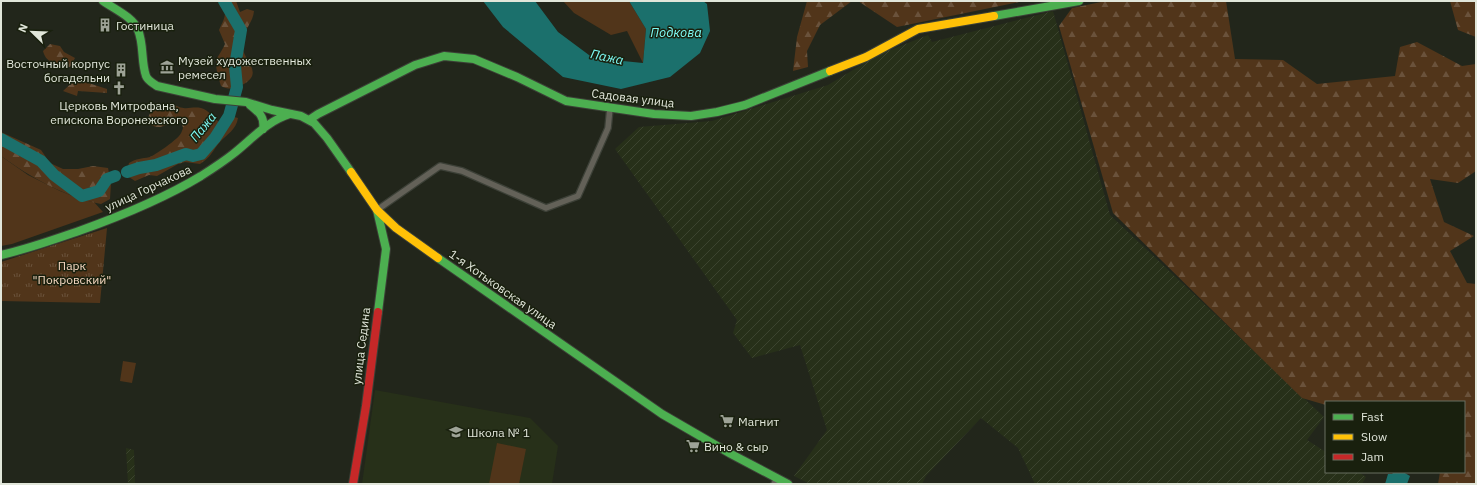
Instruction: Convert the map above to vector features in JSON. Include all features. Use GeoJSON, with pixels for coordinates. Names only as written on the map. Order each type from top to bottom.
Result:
{"type":"FeatureCollection","features":[{"type":"Feature","properties":{"kind":"main road","name":"1-я Хотьковская улица"},"geometry":{"type":"LineString","coordinates":[[103,1],[127,17],[138,29],[146,76],[150,82],[157,86],[218,99],[246,102],[301,116],[310,120],[327,138],[377,210],[396,228],[662,414],[776,481],[788,484]]}},
{"type":"Feature","properties":{"kind":"main road","name":"Садовая улица"},"geometry":{"type":"LineString","coordinates":[[310,120],[318,114],[415,65],[444,56],[480,61],[566,100],[654,114],[691,116],[717,112],[745,105],[866,57],[918,29],[1079,1]]}},
{"type":"Feature","properties":{"kind":"main road"},"geometry":{"type":"LineString","coordinates":[[246,102],[262,117],[264,125],[263,128]]}},
{"type":"Feature","properties":{"kind":"main road","name":"улица Горчакова"},"geometry":{"type":"LineString","coordinates":[[1,255],[59,238],[108,221],[146,204],[200,177],[232,154],[263,128],[280,117],[290,114]]}},
{"type":"Feature","properties":{"kind":"main road","name":"улица Седина"},"geometry":{"type":"LineString","coordinates":[[353,484],[366,406],[386,249],[377,210]]}},
{"type":"Feature","properties":{"kind":"street"},"geometry":{"type":"LineString","coordinates":[[377,210],[440,166],[462,171],[546,208],[578,196],[608,128],[610,108]]}},
{"type":"Feature","properties":{"kind":"shaded area"},"geometry":{"type":"Polygon","coordinates":[[[1053,11],[1110,215],[1324,417],[1307,440],[1325,451],[1325,473],[1360,473],[1366,477],[1362,484],[1035,484],[1018,448],[981,418],[926,476],[922,484],[810,484],[794,476],[827,430],[800,345],[752,358],[733,333],[737,320],[615,149],[639,127],[712,121],[828,85],[878,55],[928,35],[932,42],[1053,11]]]}},
{"type":"Feature","properties":{"kind":"shaded area","name":"Школа № 1"},"geometry":{"type":"Polygon","coordinates":[[[375,390],[530,418],[558,446],[552,484],[362,484],[375,390]]]}},
{"type":"Feature","properties":{"kind":"shaded area"},"geometry":{"type":"Polygon","coordinates":[[[126,448],[134,450],[135,484],[128,484],[126,448]]]}},
{"type":"Feature","properties":{"kind":"green space"},"geometry":{"type":"Polygon","coordinates":[[[222,1],[236,1],[240,12],[247,9],[254,11],[252,19],[242,40],[242,47],[250,64],[252,75],[249,80],[242,85],[232,88],[221,86],[216,68],[217,58],[225,44],[219,30],[225,13],[222,1]]]}},
{"type":"Feature","properties":{"kind":"green space"},"geometry":{"type":"Polygon","coordinates":[[[563,1],[629,1],[646,29],[643,63],[627,31],[611,35],[574,13],[563,1]]]}},
{"type":"Feature","properties":{"kind":"green space"},"geometry":{"type":"Polygon","coordinates":[[[807,1],[852,1],[820,25],[807,51],[808,67],[793,71],[797,37],[807,1]]]}},
{"type":"Feature","properties":{"kind":"green space"},"geometry":{"type":"Polygon","coordinates":[[[858,1],[1024,1],[897,27],[858,1]]]}},
{"type":"Feature","properties":{"kind":"green space"},"geometry":{"type":"Polygon","coordinates":[[[1106,1],[1226,1],[1235,59],[1283,60],[1317,84],[1395,76],[1400,47],[1417,42],[1462,66],[1476,64],[1476,171],[1458,183],[1430,179],[1444,222],[1474,236],[1450,251],[1467,283],[1476,284],[1476,484],[1438,484],[1440,473],[1465,473],[1465,401],[1325,401],[1325,405],[1302,398],[1113,213],[1059,26],[1072,8],[1106,1]]]}},
{"type":"Feature","properties":{"kind":"green space"},"geometry":{"type":"Polygon","coordinates":[[[1450,1],[1476,1],[1476,37],[1458,30],[1450,1]]]}},
{"type":"Feature","properties":{"kind":"green space"},"geometry":{"type":"Polygon","coordinates":[[[50,44],[60,46],[64,52],[75,58],[70,67],[54,63],[47,59],[43,51],[50,44]]]}},
{"type":"Feature","properties":{"kind":"green space"},"geometry":{"type":"Polygon","coordinates":[[[76,79],[107,89],[107,93],[78,91],[77,96],[63,91],[76,79]]]}},
{"type":"Feature","properties":{"kind":"green space"},"geometry":{"type":"Polygon","coordinates":[[[173,104],[182,108],[204,109],[219,122],[234,117],[238,118],[233,129],[200,164],[185,162],[178,164],[157,176],[149,175],[135,181],[129,177],[127,170],[129,163],[137,159],[153,156],[165,148],[181,133],[183,128],[181,121],[174,120],[167,125],[160,127],[150,125],[146,122],[152,109],[173,104]]]}},
{"type":"Feature","properties":{"kind":"green space"},"geometry":{"type":"Polygon","coordinates":[[[1,132],[41,150],[50,163],[63,169],[78,169],[93,166],[108,168],[111,183],[110,199],[101,204],[87,201],[61,191],[24,172],[1,156],[1,132]]]}},
{"type":"Feature","properties":{"kind":"green space"},"geometry":{"type":"Polygon","coordinates":[[[1,156],[28,175],[60,191],[83,200],[94,202],[103,212],[12,244],[1,246],[1,156]]]}},
{"type":"Feature","properties":{"kind":"green space","name":"Парк \"Покровский\""},"geometry":{"type":"Polygon","coordinates":[[[107,228],[100,303],[1,301],[1,262],[107,228]]]}},
{"type":"Feature","properties":{"kind":"green space"},"geometry":{"type":"Polygon","coordinates":[[[123,361],[136,363],[132,383],[120,381],[123,361]]]}},
{"type":"Feature","properties":{"kind":"green space"},"geometry":{"type":"Polygon","coordinates":[[[497,443],[526,449],[519,484],[489,484],[497,443]]]}},
{"type":"Feature","properties":{"kind":"water","name":"Подкова"},"geometry":{"type":"Polygon","coordinates":[[[483,1],[535,1],[558,32],[593,58],[643,63],[646,29],[629,1],[703,1],[707,4],[710,31],[700,53],[670,77],[621,89],[563,77],[503,27],[483,1]]]}},
{"type":"Feature","properties":{"kind":"water"},"geometry":{"type":"Polygon","coordinates":[[[1405,473],[1410,476],[1407,484],[1385,484],[1388,474],[1405,473]]]}},
{"type":"Feature","properties":{"kind":"waterway","name":"Пажа"},"geometry":{"type":"LineString","coordinates":[[127,172],[156,165],[186,154],[193,156],[201,154],[215,138],[229,116],[237,87],[235,66],[241,30],[224,1]]}},
{"type":"Feature","properties":{"kind":"waterway","name":"Пажа"},"geometry":{"type":"LineString","coordinates":[[1,139],[41,161],[54,175],[82,196],[99,191],[107,179],[115,176]]}},
{"type":"Feature","properties":{"kind":"traffic: fast"},"geometry":{"type":"LineString","coordinates":[[103,1],[128,17],[136,25],[140,35],[143,65],[146,76],[152,83],[157,86],[215,99],[246,102],[272,110],[301,116],[314,123],[327,138],[351,172]]}},
{"type":"Feature","properties":{"kind":"traffic: fast"},"geometry":{"type":"LineString","coordinates":[[994,16],[1079,1]]}},
{"type":"Feature","properties":{"kind":"traffic: fast"},"geometry":{"type":"LineString","coordinates":[[309,120],[415,65],[444,56],[474,59],[517,77],[566,101],[654,114],[691,116],[717,112],[745,105],[830,71]]}},
{"type":"Feature","properties":{"kind":"traffic: fast"},"geometry":{"type":"LineString","coordinates":[[250,105],[261,115],[263,129]]}},
{"type":"Feature","properties":{"kind":"traffic: fast"},"geometry":{"type":"LineString","coordinates":[[1,255],[79,231],[157,200],[209,171],[274,121],[290,114]]}},
{"type":"Feature","properties":{"kind":"traffic: fast"},"geometry":{"type":"LineString","coordinates":[[377,210],[386,249],[378,312]]}},
{"type":"Feature","properties":{"kind":"traffic: fast"},"geometry":{"type":"LineString","coordinates":[[438,258],[662,414],[731,454],[788,484]]}},
{"type":"Feature","properties":{"kind":"traffic: slow"},"geometry":{"type":"LineString","coordinates":[[830,71],[866,57],[918,29],[994,16]]}},
{"type":"Feature","properties":{"kind":"traffic: slow"},"geometry":{"type":"LineString","coordinates":[[351,172],[377,210],[396,228],[438,258]]}},
{"type":"Feature","properties":{"kind":"traffic: jam"},"geometry":{"type":"LineString","coordinates":[[353,484],[366,406],[378,312]]}},
{"type":"Feature","properties":{"kind":"place","name":"Гостиница"},"geometry":{"type":"Point","coordinates":[105,25]}},
{"type":"Feature","properties":{"kind":"place","name":"Музей художественных ремесел"},"geometry":{"type":"Point","coordinates":[167,67]}},
{"type":"Feature","properties":{"kind":"place","name":"Восточный корпус богадельни"},"geometry":{"type":"Point","coordinates":[121,70]}},
{"type":"Feature","properties":{"kind":"place","name":"Церковь Митрофана, епископа Воронежского"},"geometry":{"type":"Point","coordinates":[119,88]}},
{"type":"Feature","properties":{"kind":"place","name":"Магнит"},"geometry":{"type":"Point","coordinates":[727,421]}},
{"type":"Feature","properties":{"kind":"place","name":"Школа № 1"},"geometry":{"type":"Point","coordinates":[456,432]}},
{"type":"Feature","properties":{"kind":"place","name":"Вино & сыр"},"geometry":{"type":"Point","coordinates":[693,446]}}]}
